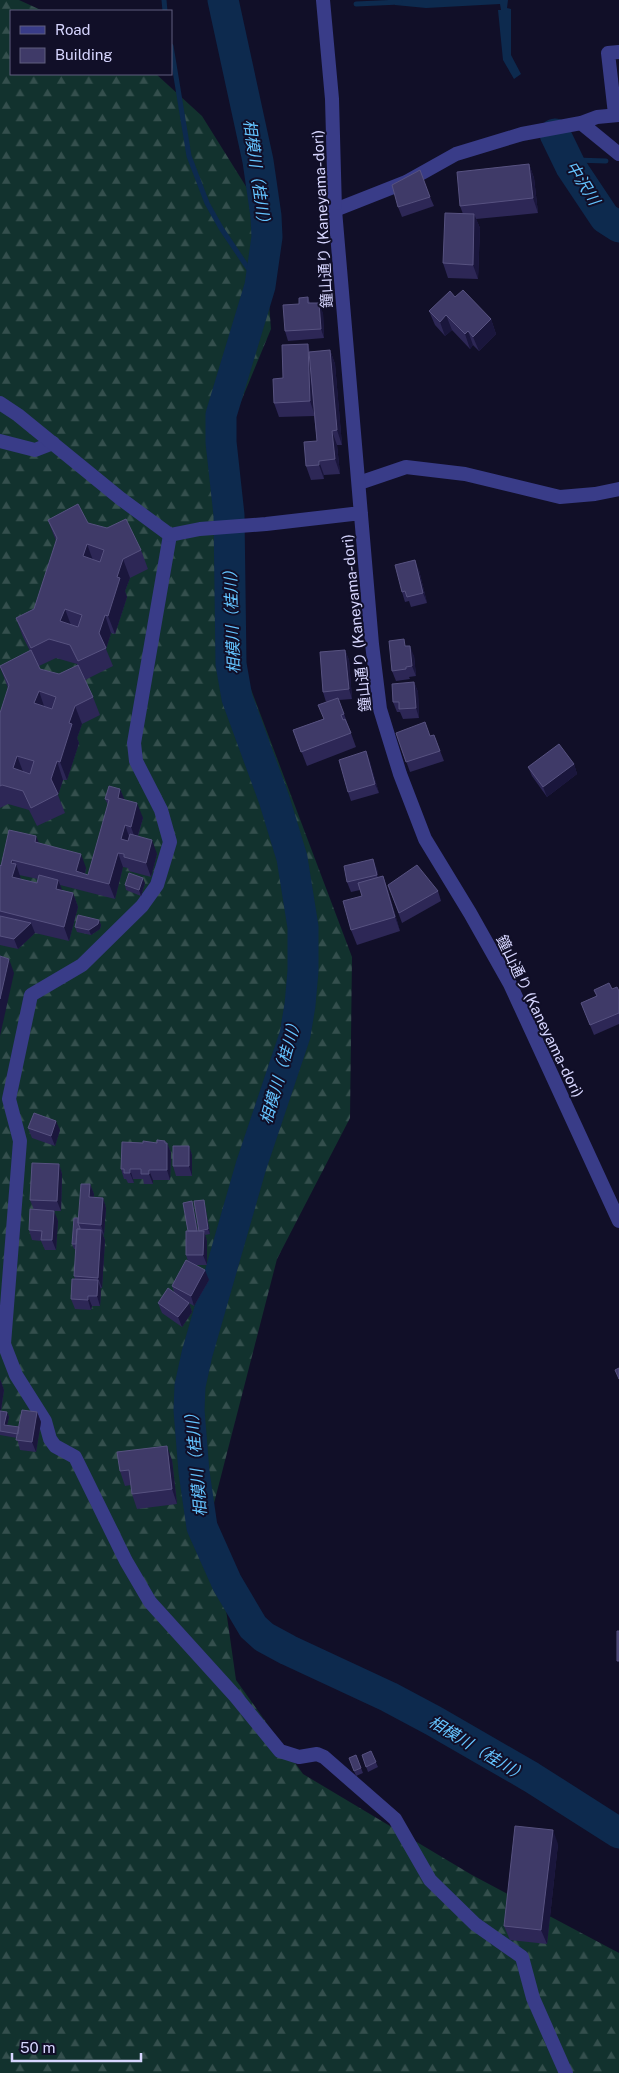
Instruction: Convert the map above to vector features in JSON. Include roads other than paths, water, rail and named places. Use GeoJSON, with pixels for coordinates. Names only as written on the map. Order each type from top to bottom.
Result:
{"type":"FeatureCollection","features":[{"type":"Feature","properties":{"kind":"street","name":"鐘山通り (Kaneyama-dori)"},"geometry":{"type":"LineString","coordinates":[[323,0],[332,99],[335,210],[372,644],[380,709],[424,839],[470,913],[510,984],[614,1199],[619,1221]]}},
{"type":"Feature","properties":{"kind":"street"},"geometry":{"type":"LineString","coordinates":[[335,210],[406,182],[456,154],[522,134],[581,123],[597,117],[617,115],[608,53],[619,52]]}},
{"type":"Feature","properties":{"kind":"street"},"geometry":{"type":"LineString","coordinates":[[581,123],[619,154]]}},
{"type":"Feature","properties":{"kind":"street"},"geometry":{"type":"LineString","coordinates":[[0,403],[18,415],[121,499],[170,535],[200,529],[266,524],[361,513]]}},
{"type":"Feature","properties":{"kind":"street"},"geometry":{"type":"LineString","coordinates":[[0,441],[35,450],[53,444]]}},
{"type":"Feature","properties":{"kind":"street"},"geometry":{"type":"LineString","coordinates":[[359,483],[406,467],[464,474],[560,496],[595,494],[619,489]]}},
{"type":"Feature","properties":{"kind":"street"},"geometry":{"type":"LineString","coordinates":[[170,535],[134,743],[136,761],[161,810],[170,842],[157,885],[142,906],[82,965],[31,995],[9,1099],[20,1141],[4,1344],[16,1375],[45,1421],[50,1439],[55,1446],[75,1456],[126,1561],[150,1602],[236,1697],[280,1751],[299,1757],[317,1754],[324,1757],[395,1819],[430,1880],[475,1924],[522,1957],[533,1998],[566,2073]]}},
{"type":"Feature","properties":{"kind":"water"},"geometry":{"type":"Polygon","coordinates":[[[395,0],[508,0],[507,8],[511,9],[511,55],[521,74],[514,79],[503,60],[498,10],[501,10],[500,4],[426,8],[395,5],[395,0]]]}},
{"type":"Feature","properties":{"kind":"waterway"},"geometry":{"type":"LineString","coordinates":[[164,0],[165,10]]}},
{"type":"Feature","properties":{"kind":"waterway","name":"相模川（桂川）"},"geometry":{"type":"LineString","coordinates":[[223,0],[258,161],[267,237],[260,286],[221,415],[221,442],[229,515],[231,664],[237,698],[274,799],[292,858],[303,927],[303,971],[295,1035],[251,1166],[197,1354],[190,1386],[189,1410],[194,1472],[202,1527],[227,1583],[253,1627],[264,1637],[389,1697],[434,1721],[531,1777],[619,1833]]}},
{"type":"Feature","properties":{"kind":"waterway"},"geometry":{"type":"LineString","coordinates":[[356,4],[400,2]]}},
{"type":"Feature","properties":{"kind":"waterway"},"geometry":{"type":"LineString","coordinates":[[172,52],[189,156],[207,203],[221,228],[260,286]]}},
{"type":"Feature","properties":{"kind":"waterway"},"geometry":{"type":"LineString","coordinates":[[554,133],[575,160],[606,161]]}},
{"type":"Feature","properties":{"kind":"waterway","name":"中沢川"},"geometry":{"type":"LineString","coordinates":[[555,134],[571,167],[605,218],[619,227]]}}]}
